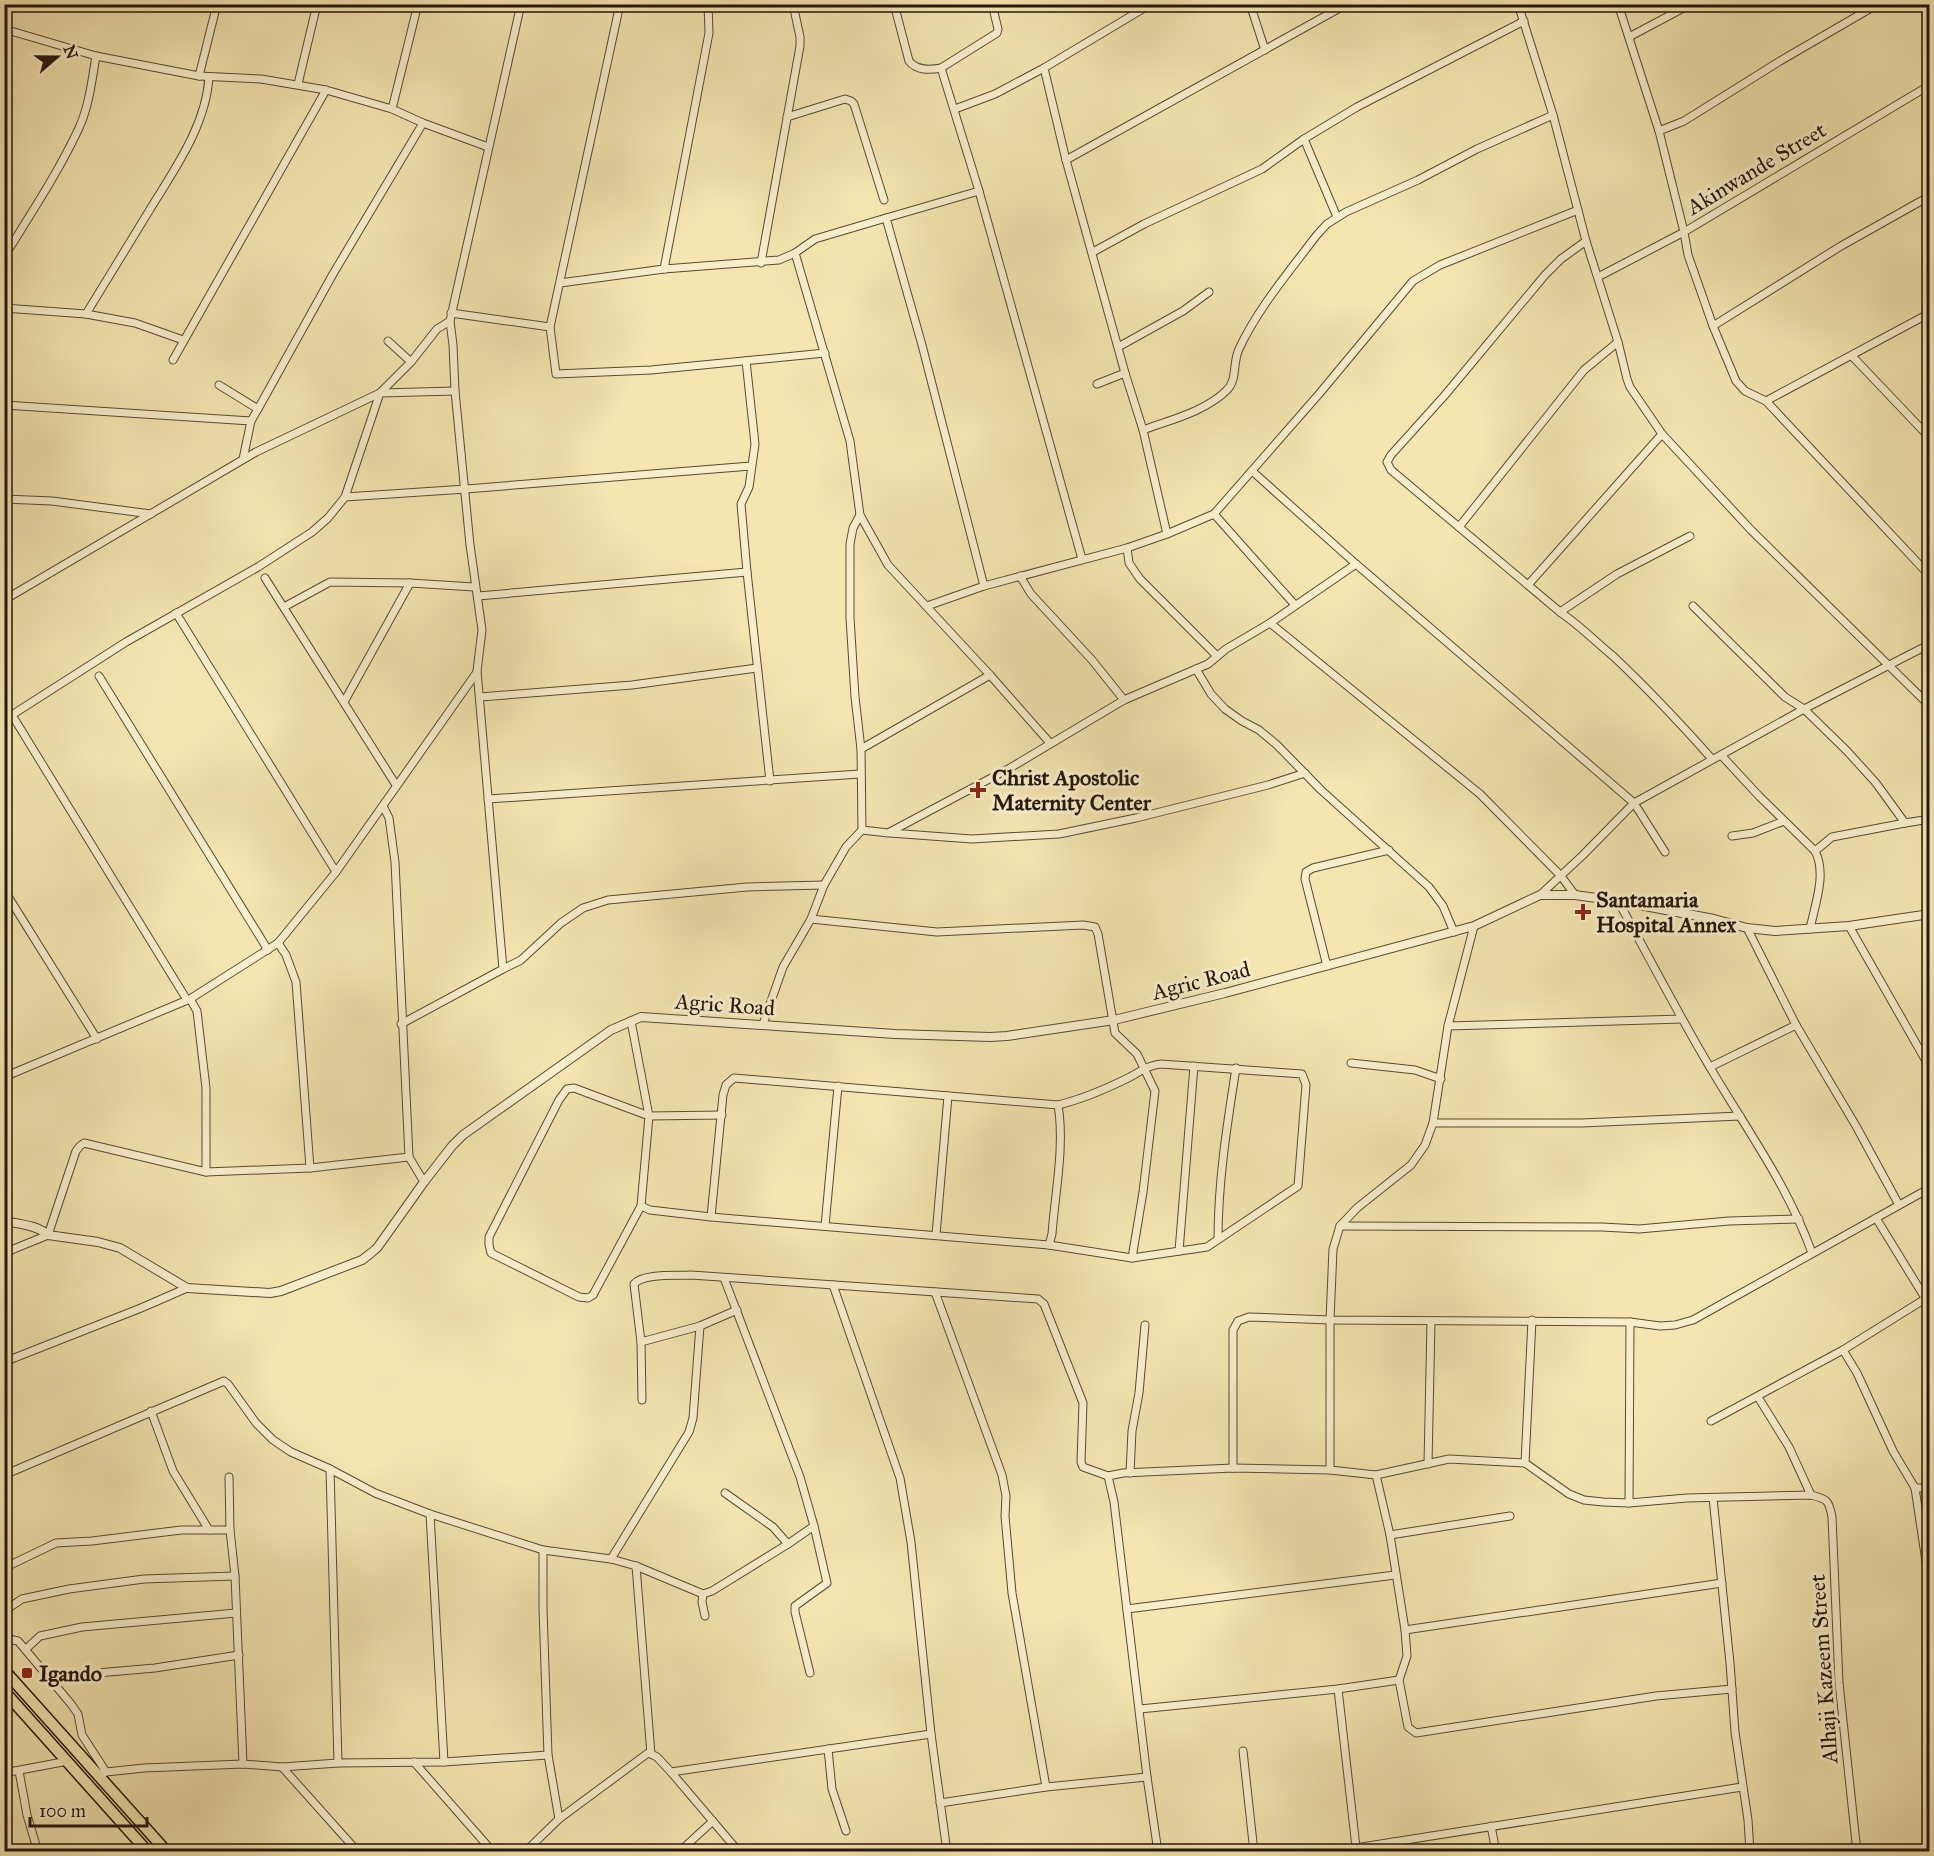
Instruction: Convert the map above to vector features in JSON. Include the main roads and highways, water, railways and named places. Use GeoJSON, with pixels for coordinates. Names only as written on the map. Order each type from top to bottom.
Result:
{"type":"FeatureCollection","features":[{"type":"Feature","properties":{"kind":"main road"},"geometry":{"type":"LineString","coordinates":[[4,1670],[102,1773],[167,1851]]}},
{"type":"Feature","properties":{"kind":"main road"},"geometry":{"type":"LineString","coordinates":[[4,1691],[148,1851]]}},
{"type":"Feature","properties":{"kind":"place","name":"Christ Apostolic Maternity Center"},"geometry":{"type":"Point","coordinates":[978,790]}},
{"type":"Feature","properties":{"kind":"place","name":"Santamaria Hospital Annex"},"geometry":{"type":"Point","coordinates":[1583,912]}},
{"type":"Feature","properties":{"kind":"place","name":"Igando"},"geometry":{"type":"Point","coordinates":[27,1673]}}]}
